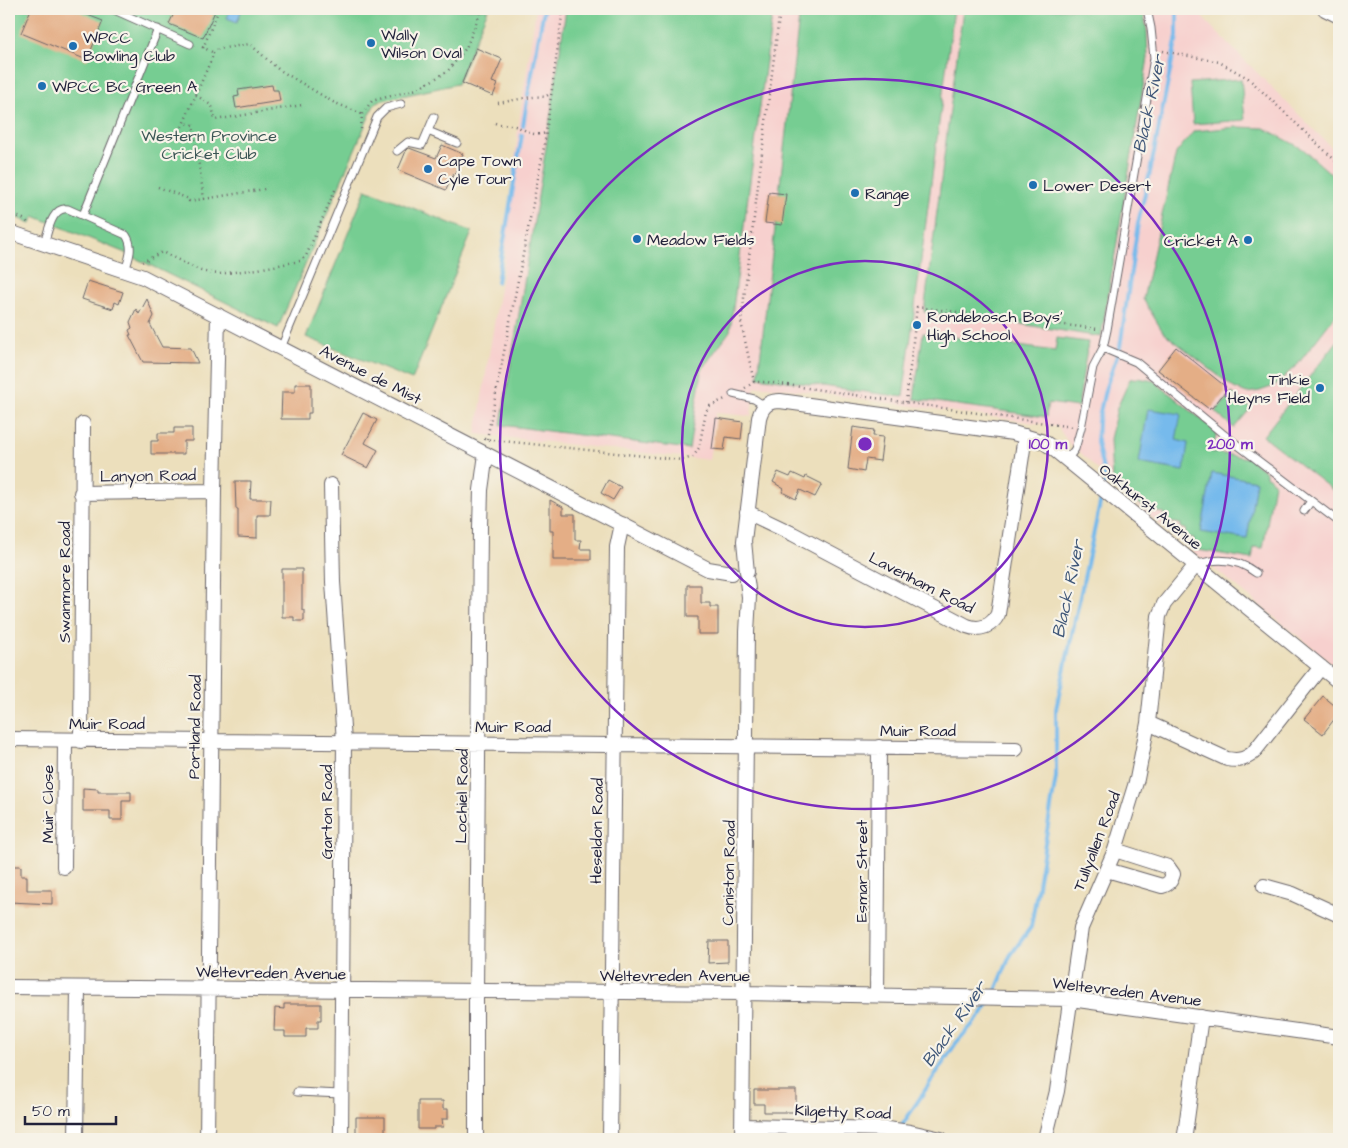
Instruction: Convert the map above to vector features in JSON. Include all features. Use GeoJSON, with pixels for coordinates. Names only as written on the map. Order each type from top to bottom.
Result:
{"type":"FeatureCollection","features":[{"type":"Feature","properties":{"kind":"street"},"geometry":{"type":"LineString","coordinates":[[1325,9],[1339,16]]}},
{"type":"Feature","properties":{"kind":"street","name":"Avenue de Mist"},"geometry":{"type":"LineString","coordinates":[[9,232],[44,244],[131,268],[143,277],[708,569],[717,577],[739,577]]}},
{"type":"Feature","properties":{"kind":"street","name":"Portland Road"},"geometry":{"type":"LineString","coordinates":[[207,1139],[214,492],[218,315]]}},
{"type":"Feature","properties":{"kind":"street","name":"Oakhurst Avenue"},"geometry":{"type":"LineString","coordinates":[[765,406],[770,402],[780,401],[1013,433],[1044,442],[1339,682]]}},
{"type":"Feature","properties":{"kind":"street","name":"Coniston Road"},"geometry":{"type":"LineString","coordinates":[[742,1133],[748,607],[750,592],[739,577],[759,418],[765,406]]}},
{"type":"Feature","properties":{"kind":"street","name":"Swanmore Road"},"geometry":{"type":"LineString","coordinates":[[81,741],[82,424]]}},
{"type":"Feature","properties":{"kind":"street","name":"Lavenham Road"},"geometry":{"type":"LineString","coordinates":[[747,512],[793,534],[967,626],[981,628],[995,620],[998,614],[1025,436]]}},
{"type":"Feature","properties":{"kind":"street","name":"Lochiel Road"},"geometry":{"type":"LineString","coordinates":[[476,1139],[481,499],[486,454]]}},
{"type":"Feature","properties":{"kind":"street","name":"Garton Road"},"geometry":{"type":"LineString","coordinates":[[332,485],[333,582],[344,742],[341,1139]]}},
{"type":"Feature","properties":{"kind":"street","name":"Lanyon Road"},"geometry":{"type":"LineString","coordinates":[[81,493],[214,492]]}},
{"type":"Feature","properties":{"kind":"street","name":"Heseldon Road"},"geometry":{"type":"LineString","coordinates":[[610,1139],[617,547],[622,524]]}},
{"type":"Feature","properties":{"kind":"street","name":"Tullyallen Road"},"geometry":{"type":"LineString","coordinates":[[1045,1139],[1057,1091],[1081,928],[1107,870],[1137,779],[1148,723],[1159,616],[1164,604],[1196,565]]}},
{"type":"Feature","properties":{"kind":"street"},"geometry":{"type":"LineString","coordinates":[[1148,723],[1227,759],[1236,761],[1244,759],[1252,753],[1321,667]]}},
{"type":"Feature","properties":{"kind":"street","name":"Muir Road"},"geometry":{"type":"LineString","coordinates":[[9,739],[1016,748]]}},
{"type":"Feature","properties":{"kind":"street","name":"Muir Close"},"geometry":{"type":"LineString","coordinates":[[64,867],[65,741]]}},
{"type":"Feature","properties":{"kind":"street","name":"Esmar Street"},"geometry":{"type":"LineString","coordinates":[[877,995],[879,747]]}},
{"type":"Feature","properties":{"kind":"street"},"geometry":{"type":"LineString","coordinates":[[1107,870],[1162,886],[1167,885],[1171,880],[1173,874],[1168,867],[1114,850]]}},
{"type":"Feature","properties":{"kind":"street"},"geometry":{"type":"LineString","coordinates":[[1264,886],[1293,894],[1339,915]]}},
{"type":"Feature","properties":{"kind":"street","name":"Weltevreden Avenue"},"geometry":{"type":"LineString","coordinates":[[9,986],[743,993],[1071,999],[1339,1038]]}},
{"type":"Feature","properties":{"kind":"street"},"geometry":{"type":"LineString","coordinates":[[76,1139],[78,988]]}},
{"type":"Feature","properties":{"kind":"street"},"geometry":{"type":"LineString","coordinates":[[1185,1134],[1201,1017]]}},
{"type":"Feature","properties":{"kind":"street","name":"Kilgetty Road"},"geometry":{"type":"LineString","coordinates":[[742,1133],[887,1129],[942,1139]]}},
{"type":"Feature","properties":{"kind":"lane"},"geometry":{"type":"LineString","coordinates":[[112,9],[190,44]]}},
{"type":"Feature","properties":{"kind":"lane"},"geometry":{"type":"LineString","coordinates":[[1067,460],[1075,449],[1093,367],[1103,348],[1107,330],[1154,58],[1152,28],[1147,9]]}},
{"type":"Feature","properties":{"kind":"lane"},"geometry":{"type":"LineString","coordinates":[[83,215],[158,29]]}},
{"type":"Feature","properties":{"kind":"lane"},"geometry":{"type":"LineString","coordinates":[[281,348],[377,117],[386,108],[401,104]]}},
{"type":"Feature","properties":{"kind":"lane"},"geometry":{"type":"LineString","coordinates":[[397,151],[408,142],[422,145],[434,117]]}},
{"type":"Feature","properties":{"kind":"lane"},"geometry":{"type":"LineString","coordinates":[[428,131],[457,143]]}},
{"type":"Feature","properties":{"kind":"lane"},"geometry":{"type":"LineString","coordinates":[[44,244],[57,211],[66,208],[126,235],[130,242],[131,268]]}},
{"type":"Feature","properties":{"kind":"lane"},"geometry":{"type":"LineString","coordinates":[[1103,348],[1136,362],[1222,433],[1339,522]]}},
{"type":"Feature","properties":{"kind":"lane"},"geometry":{"type":"LineString","coordinates":[[733,394],[754,399],[765,406]]}},
{"type":"Feature","properties":{"kind":"lane"},"geometry":{"type":"LineString","coordinates":[[1304,510],[1311,501]]}},
{"type":"Feature","properties":{"kind":"lane"},"geometry":{"type":"LineString","coordinates":[[1196,565],[1206,561],[1230,561],[1247,566],[1256,573]]}},
{"type":"Feature","properties":{"kind":"lane"},"geometry":{"type":"LineString","coordinates":[[297,1092],[341,1094]]}},
{"type":"Feature","properties":{"kind":"path"},"geometry":{"type":"LineString","coordinates":[[203,48],[219,9]]}},
{"type":"Feature","properties":{"kind":"path"},"geometry":{"type":"LineString","coordinates":[[359,133],[362,114],[372,101],[417,90],[447,72],[466,48],[482,9]]}},
{"type":"Feature","properties":{"kind":"path"},"geometry":{"type":"LineString","coordinates":[[487,439],[546,132],[563,9]]}},
{"type":"Feature","properties":{"kind":"path"},"geometry":{"type":"LineString","coordinates":[[754,382],[741,322],[780,9]]}},
{"type":"Feature","properties":{"kind":"path"},"geometry":{"type":"LineString","coordinates":[[190,44],[214,53]]}},
{"type":"Feature","properties":{"kind":"path"},"geometry":{"type":"LineString","coordinates":[[178,136],[214,53],[218,49],[253,45],[278,69],[333,102],[362,114]]}},
{"type":"Feature","properties":{"kind":"path"},"geometry":{"type":"LineString","coordinates":[[1166,51],[1218,62],[1248,78],[1339,164]]}},
{"type":"Feature","properties":{"kind":"path"},"geometry":{"type":"LineString","coordinates":[[498,103],[538,95],[545,97],[551,93]]}},
{"type":"Feature","properties":{"kind":"path"},"geometry":{"type":"LineString","coordinates":[[196,95],[212,106],[215,120],[302,106]]}},
{"type":"Feature","properties":{"kind":"path"},"geometry":{"type":"LineString","coordinates":[[184,122],[192,125],[204,199]]}},
{"type":"Feature","properties":{"kind":"path"},"geometry":{"type":"LineString","coordinates":[[495,123],[515,126],[532,134],[538,135],[546,132]]}},
{"type":"Feature","properties":{"kind":"path"},"geometry":{"type":"LineString","coordinates":[[158,187],[189,199],[189,202],[265,189]]}},
{"type":"Feature","properties":{"kind":"path"},"geometry":{"type":"LineString","coordinates":[[131,268],[162,252],[201,271],[219,274],[300,261],[306,256],[336,189]]}},
{"type":"Feature","properties":{"kind":"path"},"geometry":{"type":"LineString","coordinates":[[906,402],[917,307],[1107,330]]}},
{"type":"Feature","properties":{"kind":"shaded area","name":"Rondebosch Boys' High School"},"geometry":{"type":"Polygon","coordinates":[[[536,9],[1194,9],[1339,155],[1339,669],[1181,542],[1109,481],[1081,453],[1070,445],[1057,426],[766,386],[754,389],[751,416],[716,413],[709,460],[476,434],[504,263],[518,129],[536,9]]]}},
{"type":"Feature","properties":{"kind":"green space","name":"Western Province Cricket Club"},"geometry":{"type":"Polygon","coordinates":[[[9,9],[488,9],[457,84],[379,101],[374,105],[278,328],[123,252],[34,216],[31,223],[9,215],[9,9]]]}},
{"type":"Feature","properties":{"kind":"green space","name":"Meadow Fields"},"geometry":{"type":"Polygon","coordinates":[[[566,9],[773,9],[730,331],[702,369],[689,449],[501,425],[546,147],[566,9]]]}},
{"type":"Feature","properties":{"kind":"green space","name":"Range"},"geometry":{"type":"Polygon","coordinates":[[[800,9],[954,9],[903,397],[758,377],[800,9]]]}},
{"type":"Feature","properties":{"kind":"green space","name":"Lower Desert"},"geometry":{"type":"Polygon","coordinates":[[[963,9],[1143,9],[1147,31],[1148,58],[1101,337],[1008,322],[924,312],[963,9]]]}},
{"type":"Feature","properties":{"kind":"green space"},"geometry":{"type":"Polygon","coordinates":[[[1241,79],[1245,120],[1193,124],[1190,83],[1241,79]]]}},
{"type":"Feature","properties":{"kind":"green space","name":"Cricket A"},"geometry":{"type":"Polygon","coordinates":[[[1237,127],[1264,128],[1303,149],[1339,181],[1338,312],[1298,364],[1274,386],[1247,393],[1234,388],[1163,332],[1143,299],[1176,153],[1194,131],[1237,127]]]}},
{"type":"Feature","properties":{"kind":"green space"},"geometry":{"type":"Polygon","coordinates":[[[366,189],[472,232],[412,380],[306,337],[366,189]]]}},
{"type":"Feature","properties":{"kind":"green space"},"geometry":{"type":"Polygon","coordinates":[[[923,333],[1055,351],[1057,338],[1088,342],[1078,407],[1048,403],[1046,417],[914,399],[923,333]]]}},
{"type":"Feature","properties":{"kind":"green space","name":"Tinkie Heyns Field"},"geometry":{"type":"Polygon","coordinates":[[[1339,339],[1339,495],[1263,436],[1339,339]]]}},
{"type":"Feature","properties":{"kind":"green space"},"geometry":{"type":"Polygon","coordinates":[[[1138,378],[1154,381],[1217,432],[1212,452],[1248,458],[1266,472],[1266,476],[1274,483],[1263,548],[1254,547],[1252,559],[1192,549],[1194,538],[1185,536],[1186,529],[1181,528],[1181,524],[1163,521],[1164,513],[1147,510],[1112,481],[1110,439],[1117,408],[1130,379],[1138,378]]]}},
{"type":"Feature","properties":{"kind":"green space"},"geometry":{"type":"Polygon","coordinates":[[[1232,393],[1251,408],[1234,428],[1215,412],[1232,393]]]}},
{"type":"Feature","properties":{"kind":"water"},"geometry":{"type":"Polygon","coordinates":[[[231,9],[242,9],[237,22],[227,18],[231,9]]]}},
{"type":"Feature","properties":{"kind":"water"},"geometry":{"type":"Polygon","coordinates":[[[1148,409],[1181,414],[1176,440],[1188,443],[1184,471],[1139,463],[1148,409]]]}},
{"type":"Feature","properties":{"kind":"water"},"geometry":{"type":"Polygon","coordinates":[[[1212,473],[1256,481],[1247,539],[1201,532],[1212,473]]]}},
{"type":"Feature","properties":{"kind":"building","name":"WPCC Bowling Club"},"geometry":{"type":"Polygon","coordinates":[[[31,9],[72,9],[103,21],[87,60],[21,33],[31,9]]]}},
{"type":"Feature","properties":{"kind":"building"},"geometry":{"type":"Polygon","coordinates":[[[176,9],[216,9],[203,38],[169,24],[176,9]]]}},
{"type":"Feature","properties":{"kind":"building"},"geometry":{"type":"Polygon","coordinates":[[[476,48],[502,59],[492,82],[498,84],[493,96],[462,83],[476,48]]]}},
{"type":"Feature","properties":{"kind":"building"},"geometry":{"type":"Polygon","coordinates":[[[272,85],[273,90],[278,90],[280,101],[236,108],[234,97],[239,96],[238,90],[272,85]]]}},
{"type":"Feature","properties":{"kind":"building","name":"Cape Town Cyle Tour"},"geometry":{"type":"Polygon","coordinates":[[[442,145],[463,154],[446,190],[398,170],[409,148],[436,158],[442,145]]]}},
{"type":"Feature","properties":{"kind":"building"},"geometry":{"type":"Polygon","coordinates":[[[769,192],[786,194],[782,225],[765,223],[769,192]]]}},
{"type":"Feature","properties":{"kind":"building"},"geometry":{"type":"Polygon","coordinates":[[[88,281],[123,292],[119,304],[115,302],[113,309],[82,299],[88,281]]]}},
{"type":"Feature","properties":{"kind":"building"},"geometry":{"type":"Polygon","coordinates":[[[147,299],[154,316],[150,324],[162,347],[191,348],[198,363],[143,362],[129,335],[131,335],[129,330],[132,328],[130,322],[136,309],[139,314],[147,299]]]}},
{"type":"Feature","properties":{"kind":"building"},"geometry":{"type":"Polygon","coordinates":[[[1176,347],[1226,387],[1224,389],[1226,391],[1212,408],[1210,407],[1209,409],[1158,370],[1176,347]]]}},
{"type":"Feature","properties":{"kind":"building"},"geometry":{"type":"Polygon","coordinates":[[[295,384],[311,384],[311,413],[308,413],[308,419],[281,419],[282,392],[295,392],[295,384]]]}},
{"type":"Feature","properties":{"kind":"building"},"geometry":{"type":"Polygon","coordinates":[[[363,413],[377,420],[365,443],[378,450],[368,468],[341,455],[363,413]]]}},
{"type":"Feature","properties":{"kind":"building"},"geometry":{"type":"Polygon","coordinates":[[[716,418],[743,422],[741,439],[726,437],[724,450],[712,449],[716,418]]]}},
{"type":"Feature","properties":{"kind":"building"},"geometry":{"type":"Polygon","coordinates":[[[853,427],[874,430],[873,436],[883,437],[880,461],[866,459],[864,472],[848,469],[853,427]]]}},
{"type":"Feature","properties":{"kind":"building"},"geometry":{"type":"Polygon","coordinates":[[[174,428],[192,428],[192,441],[184,441],[184,454],[151,454],[151,441],[158,441],[158,433],[174,433],[174,428]]]}},
{"type":"Feature","properties":{"kind":"building"},"geometry":{"type":"Polygon","coordinates":[[[778,472],[790,477],[792,473],[805,479],[806,476],[822,484],[815,497],[800,490],[796,499],[782,492],[784,489],[773,482],[778,472]]]}},
{"type":"Feature","properties":{"kind":"building"},"geometry":{"type":"Polygon","coordinates":[[[608,480],[621,487],[613,500],[601,493],[608,480]]]}},
{"type":"Feature","properties":{"kind":"building"},"geometry":{"type":"Polygon","coordinates":[[[235,481],[251,481],[250,499],[271,499],[270,515],[257,515],[257,538],[238,537],[235,481]]]}},
{"type":"Feature","properties":{"kind":"building"},"geometry":{"type":"Polygon","coordinates":[[[550,500],[563,507],[563,514],[575,514],[575,540],[581,540],[580,549],[591,549],[591,560],[553,560],[553,531],[550,531],[550,500]]]}},
{"type":"Feature","properties":{"kind":"building"},"geometry":{"type":"Polygon","coordinates":[[[282,569],[302,569],[302,610],[304,610],[304,621],[294,621],[294,617],[282,617],[282,569]]]}},
{"type":"Feature","properties":{"kind":"building"},"geometry":{"type":"Polygon","coordinates":[[[687,585],[701,585],[701,603],[710,603],[710,607],[718,607],[718,634],[698,634],[698,617],[687,617],[687,585]]]}},
{"type":"Feature","properties":{"kind":"building"},"geometry":{"type":"Polygon","coordinates":[[[1323,696],[1339,709],[1339,713],[1323,734],[1304,719],[1323,696]]]}},
{"type":"Feature","properties":{"kind":"building"},"geometry":{"type":"Polygon","coordinates":[[[83,788],[98,789],[98,792],[131,792],[131,801],[122,801],[122,820],[110,820],[110,811],[83,811],[83,788]]]}},
{"type":"Feature","properties":{"kind":"building"},"geometry":{"type":"Polygon","coordinates":[[[9,866],[21,866],[21,876],[27,876],[27,890],[52,890],[52,904],[9,902],[9,866]]]}},
{"type":"Feature","properties":{"kind":"building"},"geometry":{"type":"Polygon","coordinates":[[[709,941],[728,941],[728,962],[708,963],[709,941]]]}},
{"type":"Feature","properties":{"kind":"building"},"geometry":{"type":"Polygon","coordinates":[[[284,1004],[321,1004],[321,1020],[318,1020],[318,1028],[306,1028],[306,1037],[285,1037],[285,1031],[274,1031],[275,1008],[284,1009],[284,1004]]]}},
{"type":"Feature","properties":{"kind":"building"},"geometry":{"type":"Polygon","coordinates":[[[754,1090],[796,1090],[796,1112],[764,1112],[764,1104],[754,1104],[754,1090]]]}},
{"type":"Feature","properties":{"kind":"building"},"geometry":{"type":"Polygon","coordinates":[[[418,1101],[443,1101],[443,1109],[448,1109],[448,1119],[442,1119],[443,1127],[418,1129],[418,1101]]]}},
{"type":"Feature","properties":{"kind":"building"},"geometry":{"type":"Polygon","coordinates":[[[356,1117],[385,1117],[385,1139],[356,1139],[356,1117]]]}},
{"type":"Feature","properties":{"kind":"waterway"},"geometry":{"type":"LineString","coordinates":[[528,95],[544,9]]}},
{"type":"Feature","properties":{"kind":"waterway","name":"Black River"},"geometry":{"type":"LineString","coordinates":[[1104,484],[1105,479],[1097,442],[1098,421],[1105,390],[1120,347],[1138,223],[1177,36],[1177,9]]}},
{"type":"Feature","properties":{"kind":"waterway"},"geometry":{"type":"LineString","coordinates":[[523,126],[527,101]]}},
{"type":"Feature","properties":{"kind":"waterway"},"geometry":{"type":"LineString","coordinates":[[497,282],[522,135]]}},
{"type":"Feature","properties":{"kind":"waterway","name":"Black River"},"geometry":{"type":"LineString","coordinates":[[994,995],[1010,956],[1031,927],[1056,777],[1056,709],[1102,494]]}},
{"type":"Feature","properties":{"kind":"waterway","name":"Black River"},"geometry":{"type":"LineString","coordinates":[[901,1127],[956,1043],[981,1015],[990,1001]]}},
{"type":"Feature","properties":{"kind":"place","name":"Wally Wilson Oval"},"geometry":{"type":"Point","coordinates":[371,43]}},
{"type":"Feature","properties":{"kind":"place","name":"WPCC Bowling Club"},"geometry":{"type":"Point","coordinates":[73,46]}},
{"type":"Feature","properties":{"kind":"place","name":"WPCC BC Green A"},"geometry":{"type":"Point","coordinates":[42,86]}},
{"type":"Feature","properties":{"kind":"place","name":"Cape Town Cyle Tour"},"geometry":{"type":"Point","coordinates":[428,169]}},
{"type":"Feature","properties":{"kind":"place","name":"Lower Desert"},"geometry":{"type":"Point","coordinates":[1033,185]}},
{"type":"Feature","properties":{"kind":"place","name":"Range"},"geometry":{"type":"Point","coordinates":[855,193]}},
{"type":"Feature","properties":{"kind":"place","name":"Meadow Fields"},"geometry":{"type":"Point","coordinates":[637,239]}},
{"type":"Feature","properties":{"kind":"place","name":"Cricket A"},"geometry":{"type":"Point","coordinates":[1248,240]}},
{"type":"Feature","properties":{"kind":"place","name":"Rondebosch Boys' High School"},"geometry":{"type":"Point","coordinates":[917,325]}},
{"type":"Feature","properties":{"kind":"place","name":"Tinkie Heyns Field"},"geometry":{"type":"Point","coordinates":[1320,388]}}]}
